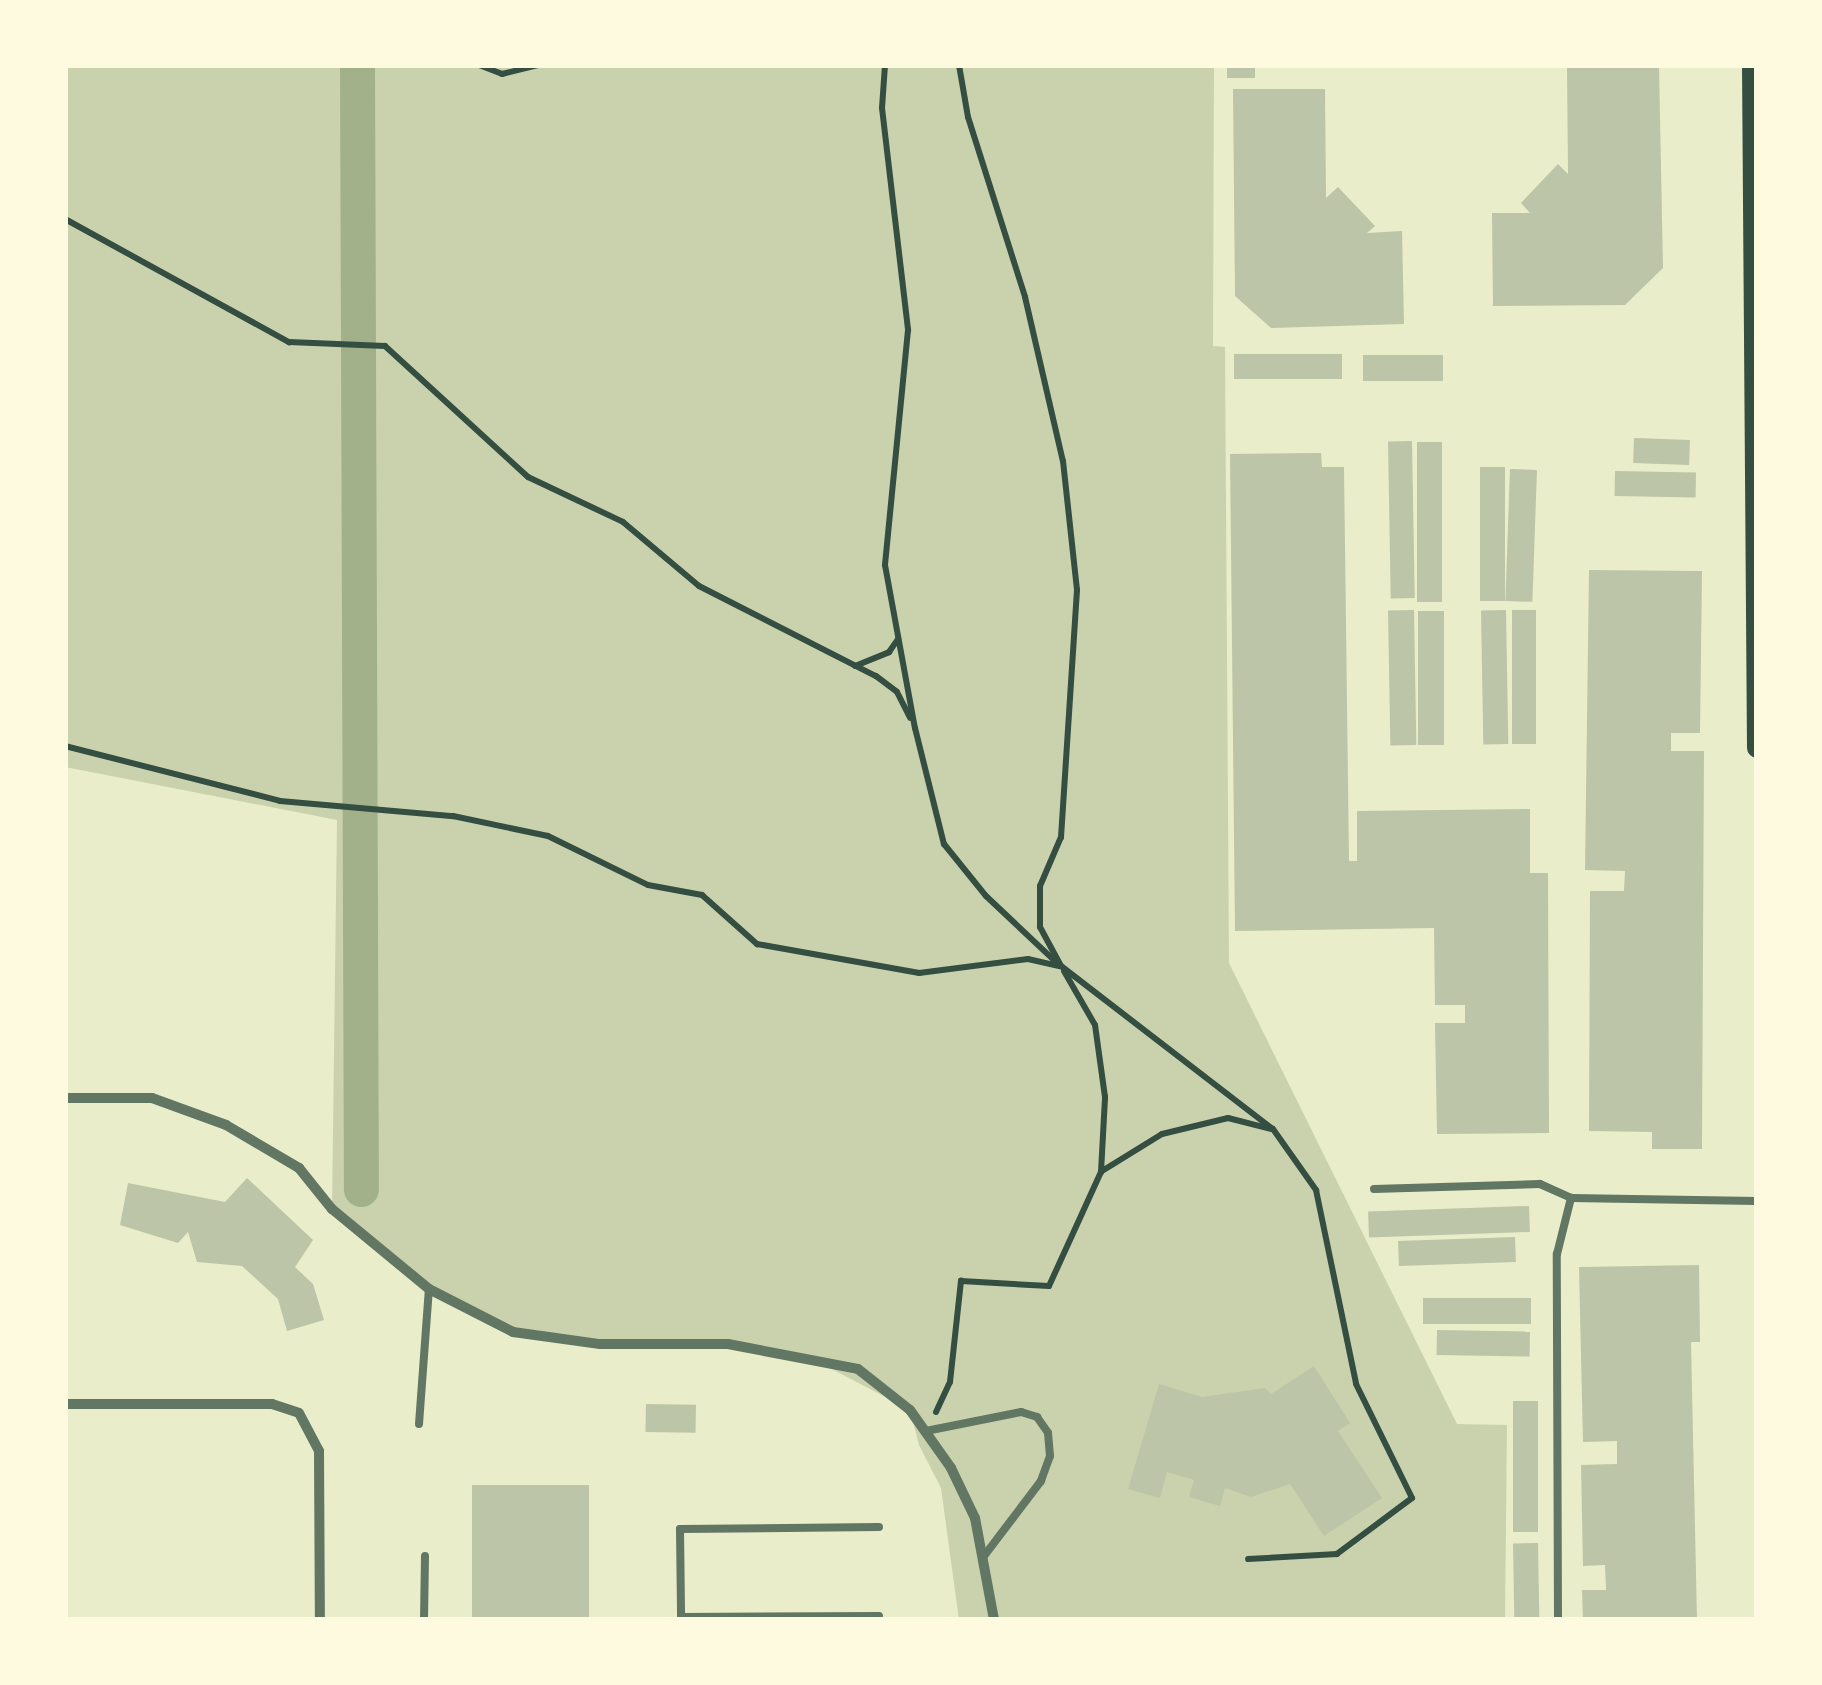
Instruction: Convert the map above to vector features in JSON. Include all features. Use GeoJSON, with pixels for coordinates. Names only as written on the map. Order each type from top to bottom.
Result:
{"type":"FeatureCollection","features":[{"type":"Feature","properties":{"kind":"main road"},"geometry":{"type":"LineString","coordinates":[[1752,65],[1757,748]]}},
{"type":"Feature","properties":{"kind":"street"},"geometry":{"type":"LineString","coordinates":[[65,1098],[152,1098],[226,1125],[299,1168],[332,1209],[430,1289],[513,1332],[600,1344],[728,1344],[858,1370],[926,1431],[952,1468],[984,1556],[994,1620]]}},
{"type":"Feature","properties":{"kind":"street"},"geometry":{"type":"LineString","coordinates":[[65,1404],[272,1404],[299,1412],[319,1451],[320,1620]]}},
{"type":"Feature","properties":{"kind":"lane"},"geometry":{"type":"LineString","coordinates":[[1374,1189],[1540,1184],[1571,1198],[1757,1201]]}},
{"type":"Feature","properties":{"kind":"lane"},"geometry":{"type":"LineString","coordinates":[[1558,1620],[1557,1254],[1571,1198]]}},
{"type":"Feature","properties":{"kind":"lane"},"geometry":{"type":"LineString","coordinates":[[419,1424],[430,1289]]}},
{"type":"Feature","properties":{"kind":"lane"},"geometry":{"type":"LineString","coordinates":[[926,1431],[1021,1412],[1038,1417],[1048,1434],[1050,1456],[1041,1481],[984,1556]]}},
{"type":"Feature","properties":{"kind":"lane"},"geometry":{"type":"LineString","coordinates":[[878,1527],[680,1529],[681,1617],[878,1616]]}},
{"type":"Feature","properties":{"kind":"lane"},"geometry":{"type":"LineString","coordinates":[[424,1556],[424,1620]]}},
{"type":"Feature","properties":{"kind":"path"},"geometry":{"type":"LineString","coordinates":[[479,65],[502,74],[539,65]]}},
{"type":"Feature","properties":{"kind":"path"},"geometry":{"type":"LineString","coordinates":[[885,65],[882,108],[908,330],[885,565],[915,728],[944,844],[986,896],[1061,966],[1273,1130],[1316,1190],[1356,1384],[1412,1498],[1337,1554],[1248,1559]]}},
{"type":"Feature","properties":{"kind":"path"},"geometry":{"type":"LineString","coordinates":[[926,1431],[950,1382],[961,1282],[1049,1286],[1101,1172],[1106,1097],[1095,1025],[1040,927],[1040,886],[1061,837],[1077,590],[1063,462],[1025,297],[968,116],[959,65]]}},
{"type":"Feature","properties":{"kind":"path"},"geometry":{"type":"LineString","coordinates":[[65,219],[290,342],[384,346],[528,477],[623,522],[699,586],[898,692],[915,728]]}},
{"type":"Feature","properties":{"kind":"path"},"geometry":{"type":"LineString","coordinates":[[855,666],[889,652],[898,638]]}},
{"type":"Feature","properties":{"kind":"path"},"geometry":{"type":"LineString","coordinates":[[65,746],[333,809],[382,810],[548,836],[648,885],[702,895],[758,944],[919,973],[1028,959],[1061,966]]}},
{"type":"Feature","properties":{"kind":"path"},"geometry":{"type":"LineString","coordinates":[[1101,1172],[1162,1134],[1228,1118],[1273,1130]]}},
{"type":"Feature","properties":{"kind":"green space"},"geometry":{"type":"Polygon","coordinates":[[[65,65],[1214,65],[1213,346],[1225,347],[1229,963],[1457,1424],[1507,1425],[1505,1620],[959,1620],[941,1488],[919,1445],[910,1410],[805,1355],[728,1344],[600,1344],[513,1332],[429,1289],[332,1209],[337,820],[65,767],[65,65]]]}},
{"type":"Feature","properties":{"kind":"building"},"geometry":{"type":"Polygon","coordinates":[[[1227,65],[1255,65],[1255,78],[1227,78],[1227,65]]]}},
{"type":"Feature","properties":{"kind":"building"},"geometry":{"type":"Polygon","coordinates":[[[1659,66],[1663,268],[1625,305],[1493,306],[1492,213],[1530,213],[1521,203],[1558,164],[1568,174],[1567,68],[1659,66]]]}},
{"type":"Feature","properties":{"kind":"building"},"geometry":{"type":"Polygon","coordinates":[[[1233,89],[1325,89],[1326,198],[1338,187],[1375,226],[1367,233],[1402,231],[1404,324],[1271,328],[1235,296],[1233,89]]]}},
{"type":"Feature","properties":{"kind":"building"},"geometry":{"type":"Polygon","coordinates":[[[1234,354],[1342,354],[1342,379],[1234,379],[1234,354]]]}},
{"type":"Feature","properties":{"kind":"building"},"geometry":{"type":"Polygon","coordinates":[[[1363,355],[1443,355],[1443,381],[1363,381],[1363,355]]]}},
{"type":"Feature","properties":{"kind":"building"},"geometry":{"type":"Polygon","coordinates":[[[1634,438],[1690,440],[1689,465],[1633,463],[1634,438]]]}},
{"type":"Feature","properties":{"kind":"building"},"geometry":{"type":"Polygon","coordinates":[[[1388,441],[1412,441],[1415,598],[1391,598],[1388,441]]]}},
{"type":"Feature","properties":{"kind":"building"},"geometry":{"type":"Polygon","coordinates":[[[1417,442],[1442,442],[1442,602],[1417,602],[1417,442]]]}},
{"type":"Feature","properties":{"kind":"building"},"geometry":{"type":"Polygon","coordinates":[[[1321,453],[1322,467],[1344,467],[1349,861],[1357,861],[1357,811],[1530,809],[1530,873],[1548,873],[1549,1133],[1437,1134],[1435,1023],[1465,1023],[1465,1005],[1435,1005],[1434,928],[1235,931],[1230,454],[1321,453]]]}},
{"type":"Feature","properties":{"kind":"building"},"geometry":{"type":"Polygon","coordinates":[[[1480,467],[1505,467],[1505,601],[1480,601],[1480,467]]]}},
{"type":"Feature","properties":{"kind":"building"},"geometry":{"type":"Polygon","coordinates":[[[1510,469],[1537,470],[1532,602],[1505,601],[1510,469]]]}},
{"type":"Feature","properties":{"kind":"building"},"geometry":{"type":"Polygon","coordinates":[[[1615,471],[1696,472],[1696,497],[1615,496],[1615,471]]]}},
{"type":"Feature","properties":{"kind":"building"},"geometry":{"type":"Polygon","coordinates":[[[1589,570],[1702,571],[1700,733],[1671,733],[1671,751],[1704,751],[1702,1149],[1652,1149],[1652,1132],[1589,1131],[1590,891],[1624,891],[1625,871],[1585,870],[1589,570]]]}},
{"type":"Feature","properties":{"kind":"building"},"geometry":{"type":"Polygon","coordinates":[[[1388,610],[1414,610],[1416,745],[1390,745],[1388,610]]]}},
{"type":"Feature","properties":{"kind":"building"},"geometry":{"type":"Polygon","coordinates":[[[1481,610],[1506,610],[1508,744],[1483,744],[1481,610]]]}},
{"type":"Feature","properties":{"kind":"building"},"geometry":{"type":"Polygon","coordinates":[[[1512,610],[1536,610],[1536,744],[1512,744],[1512,610]]]}},
{"type":"Feature","properties":{"kind":"building"},"geometry":{"type":"Polygon","coordinates":[[[1418,611],[1444,611],[1444,745],[1418,745],[1418,611]]]}},
{"type":"Feature","properties":{"kind":"building"},"geometry":{"type":"Polygon","coordinates":[[[247,1178],[313,1240],[295,1267],[313,1284],[324,1320],[287,1331],[278,1299],[242,1266],[197,1262],[188,1232],[178,1243],[120,1225],[128,1183],[225,1202],[247,1178]]]}},
{"type":"Feature","properties":{"kind":"building"},"geometry":{"type":"Polygon","coordinates":[[[1529,1206],[1530,1232],[1369,1238],[1368,1212],[1529,1206]]]}},
{"type":"Feature","properties":{"kind":"building"},"geometry":{"type":"Polygon","coordinates":[[[1515,1237],[1516,1262],[1399,1266],[1398,1241],[1515,1237]]]}},
{"type":"Feature","properties":{"kind":"building"},"geometry":{"type":"Polygon","coordinates":[[[1699,1265],[1700,1342],[1691,1342],[1697,1620],[1583,1620],[1582,1590],[1606,1590],[1605,1565],[1583,1566],[1581,1465],[1617,1464],[1617,1441],[1583,1442],[1579,1267],[1699,1265]]]}},
{"type":"Feature","properties":{"kind":"building"},"geometry":{"type":"Polygon","coordinates":[[[1423,1298],[1531,1298],[1531,1324],[1423,1324],[1423,1298]]]}},
{"type":"Feature","properties":{"kind":"building"},"geometry":{"type":"Polygon","coordinates":[[[1437,1330],[1530,1332],[1530,1357],[1437,1355],[1437,1330]]]}},
{"type":"Feature","properties":{"kind":"building"},"geometry":{"type":"Polygon","coordinates":[[[1314,1366],[1350,1423],[1338,1431],[1382,1498],[1324,1536],[1290,1484],[1251,1497],[1225,1488],[1220,1506],[1189,1497],[1194,1480],[1167,1472],[1160,1498],[1128,1489],[1159,1384],[1202,1397],[1265,1388],[1271,1394],[1314,1366]]]}},
{"type":"Feature","properties":{"kind":"building"},"geometry":{"type":"Polygon","coordinates":[[[1513,1401],[1538,1401],[1538,1532],[1513,1532],[1513,1401]]]}},
{"type":"Feature","properties":{"kind":"building"},"geometry":{"type":"Polygon","coordinates":[[[646,1404],[696,1405],[696,1433],[646,1432],[646,1404]]]}},
{"type":"Feature","properties":{"kind":"building"},"geometry":{"type":"Polygon","coordinates":[[[472,1485],[589,1485],[589,1620],[472,1620],[472,1485]]]}},
{"type":"Feature","properties":{"kind":"building"},"geometry":{"type":"Polygon","coordinates":[[[1513,1543],[1538,1543],[1539,1620],[1514,1620],[1513,1543]]]}},
{"type":"Feature","properties":{"kind":"waterway"},"geometry":{"type":"LineString","coordinates":[[357,65],[361,1189]]}}]}
